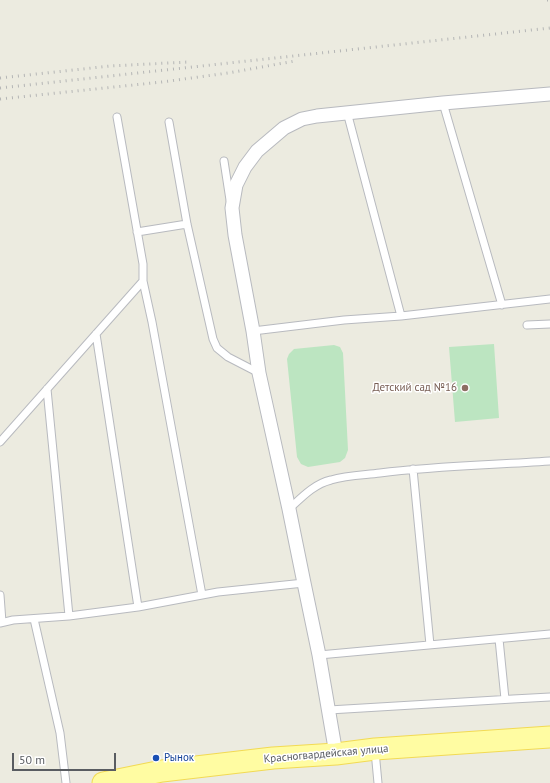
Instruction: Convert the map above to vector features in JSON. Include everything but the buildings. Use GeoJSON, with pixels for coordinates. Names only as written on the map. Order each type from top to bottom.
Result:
{"type":"FeatureCollection","features":[{"type":"Feature","properties":{"kind":"main road","name":"Красногвардейская улица"},"geometry":{"type":"LineString","coordinates":[[103,783],[162,771],[273,758],[550,736]]}},
{"type":"Feature","properties":{"kind":"street"},"geometry":{"type":"LineString","coordinates":[[336,754],[319,655],[259,373],[253,331],[235,235],[232,208],[236,185],[245,167],[257,151],[284,128],[302,119],[347,112],[550,94]]}},
{"type":"Feature","properties":{"kind":"lane"},"geometry":{"type":"LineString","coordinates":[[443,103],[502,305]]}},
{"type":"Feature","properties":{"kind":"lane"},"geometry":{"type":"LineString","coordinates":[[347,112],[401,316]]}},
{"type":"Feature","properties":{"kind":"lane"},"geometry":{"type":"LineString","coordinates":[[117,118],[137,232],[143,280],[202,595]]}},
{"type":"Feature","properties":{"kind":"lane"},"geometry":{"type":"LineString","coordinates":[[169,122],[187,224],[213,339],[217,348],[228,357],[259,373]]}},
{"type":"Feature","properties":{"kind":"lane"},"geometry":{"type":"LineString","coordinates":[[224,161],[232,208]]}},
{"type":"Feature","properties":{"kind":"lane"},"geometry":{"type":"LineString","coordinates":[[137,232],[187,224]]}},
{"type":"Feature","properties":{"kind":"lane"},"geometry":{"type":"LineString","coordinates":[[0,442],[143,280]]}},
{"type":"Feature","properties":{"kind":"lane"},"geometry":{"type":"LineString","coordinates":[[253,331],[550,299]]}},
{"type":"Feature","properties":{"kind":"lane"},"geometry":{"type":"LineString","coordinates":[[527,325],[550,324]]}},
{"type":"Feature","properties":{"kind":"lane"},"geometry":{"type":"LineString","coordinates":[[96,334],[138,607]]}},
{"type":"Feature","properties":{"kind":"lane"},"geometry":{"type":"LineString","coordinates":[[47,389],[69,616]]}},
{"type":"Feature","properties":{"kind":"lane"},"geometry":{"type":"LineString","coordinates":[[289,509],[316,486],[331,480],[413,470],[550,461]]}},
{"type":"Feature","properties":{"kind":"lane"},"geometry":{"type":"LineString","coordinates":[[413,470],[430,645]]}},
{"type":"Feature","properties":{"kind":"lane"},"geometry":{"type":"LineString","coordinates":[[0,595],[1,623],[13,620],[69,616],[138,607],[202,595],[304,583]]}},
{"type":"Feature","properties":{"kind":"lane"},"geometry":{"type":"LineString","coordinates":[[34,619],[60,733],[66,783]]}},
{"type":"Feature","properties":{"kind":"lane"},"geometry":{"type":"LineString","coordinates":[[319,655],[550,634]]}},
{"type":"Feature","properties":{"kind":"lane"},"geometry":{"type":"LineString","coordinates":[[499,639],[505,699]]}},
{"type":"Feature","properties":{"kind":"lane"},"geometry":{"type":"LineString","coordinates":[[329,710],[550,697]]}},
{"type":"Feature","properties":{"kind":"lane"},"geometry":{"type":"LineString","coordinates":[[375,749],[378,783]]}},
{"type":"Feature","properties":{"kind":"green space"},"geometry":{"type":"Polygon","coordinates":[[[494,344],[499,418],[455,422],[449,347],[494,344]]]}},
{"type":"Feature","properties":{"kind":"green space"},"geometry":{"type":"Polygon","coordinates":[[[334,345],[340,347],[343,353],[348,450],[345,458],[340,462],[308,467],[301,464],[297,457],[287,359],[289,354],[294,349],[334,345]]]}},
{"type":"Feature","properties":{"kind":"railway"},"geometry":{"type":"LineString","coordinates":[[0,88],[550,28]]}},
{"type":"Feature","properties":{"kind":"railway"},"geometry":{"type":"LineString","coordinates":[[0,99],[162,82],[228,73],[295,61]]}},
{"type":"Feature","properties":{"kind":"railway"},"geometry":{"type":"LineString","coordinates":[[0,78],[110,66],[188,62]]}},
{"type":"Feature","properties":{"kind":"place","name":"Детский сад №16"},"geometry":{"type":"Point","coordinates":[465,388]}},
{"type":"Feature","properties":{"kind":"place","name":"Рынок"},"geometry":{"type":"Point","coordinates":[156,758]}}]}
